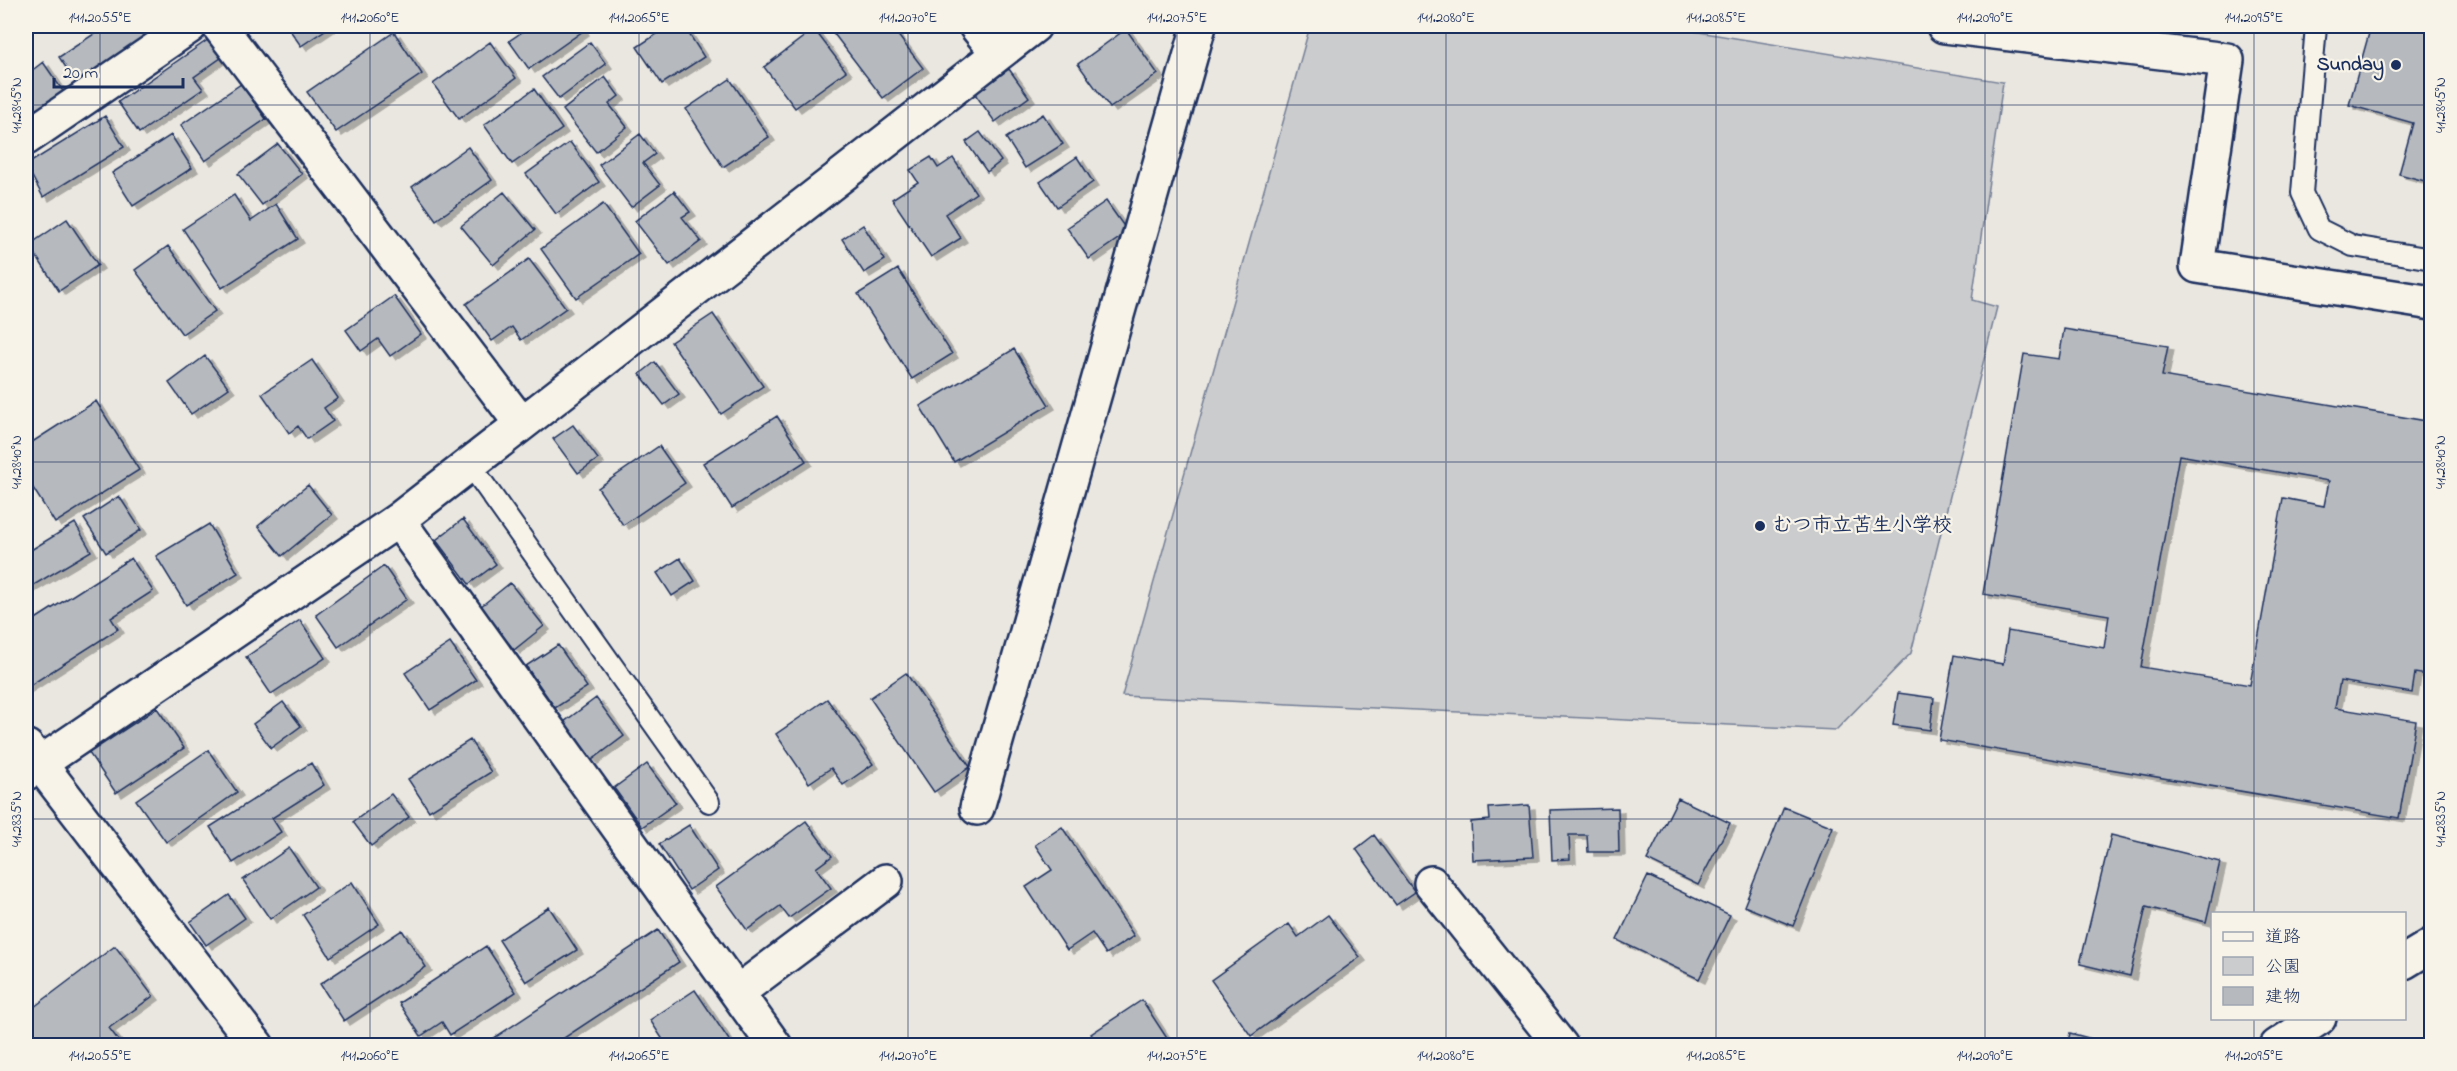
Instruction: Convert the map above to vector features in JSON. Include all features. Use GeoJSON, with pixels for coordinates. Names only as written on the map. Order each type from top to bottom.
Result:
{"type":"FeatureCollection","features":[{"type":"Feature","properties":{"kind":"street"},"geometry":{"type":"LineString","coordinates":[[26,138],[190,26]]}},
{"type":"Feature","properties":{"kind":"street"},"geometry":{"type":"LineString","coordinates":[[219,26],[520,422]]}},
{"type":"Feature","properties":{"kind":"street"},"geometry":{"type":"LineString","coordinates":[[976,26],[997,52]]}},
{"type":"Feature","properties":{"kind":"street"},"geometry":{"type":"LineString","coordinates":[[257,1046],[30,760],[398,520],[520,422],[997,52],[1034,26]]}},
{"type":"Feature","properties":{"kind":"street"},"geometry":{"type":"LineString","coordinates":[[977,807],[1199,26]]}},
{"type":"Feature","properties":{"kind":"street"},"geometry":{"type":"LineString","coordinates":[[1944,26],[2227,60],[2197,266],[2432,303]]}},
{"type":"Feature","properties":{"kind":"street"},"geometry":{"type":"LineString","coordinates":[[398,520],[775,1046]]}},
{"type":"Feature","properties":{"kind":"street"},"geometry":{"type":"LineString","coordinates":[[738,992],[886,881]]}},
{"type":"Feature","properties":{"kind":"street"},"geometry":{"type":"LineString","coordinates":[[1431,883],[1561,1045]]}},
{"type":"Feature","properties":{"kind":"street"},"geometry":{"type":"LineString","coordinates":[[2406,961],[2432,945]]}},
{"type":"Feature","properties":{"kind":"street"},"geometry":{"type":"LineString","coordinates":[[2277,1046],[2316,1020]]}},
{"type":"Feature","properties":{"kind":"lane"},"geometry":{"type":"LineString","coordinates":[[2316,26],[2302,193],[2319,229],[2353,246],[2432,260]]}},
{"type":"Feature","properties":{"kind":"lane"},"geometry":{"type":"LineString","coordinates":[[469,463],[709,802]]}},
{"type":"Feature","properties":{"kind":"green space"},"geometry":{"type":"Polygon","coordinates":[[[1310,26],[1662,26],[2003,82],[1972,300],[1997,307],[1911,653],[1836,730],[1122,696],[1310,26]]]}},
{"type":"Feature","properties":{"kind":"building"},"geometry":{"type":"Polygon","coordinates":[[[106,26],[168,26],[78,86],[59,57],[106,26]]]}},
{"type":"Feature","properties":{"kind":"building"},"geometry":{"type":"Polygon","coordinates":[[[287,26],[331,26],[301,46],[287,26]]]}},
{"type":"Feature","properties":{"kind":"building"},"geometry":{"type":"Polygon","coordinates":[[[531,26],[580,26],[583,31],[529,69],[509,41],[531,26]]]}},
{"type":"Feature","properties":{"kind":"building"},"geometry":{"type":"Polygon","coordinates":[[[669,26],[684,26],[704,57],[662,84],[637,47],[669,26]]]}},
{"type":"Feature","properties":{"kind":"building"},"geometry":{"type":"Polygon","coordinates":[[[828,26],[891,26],[923,68],[883,98],[828,26]]]}},
{"type":"Feature","properties":{"kind":"building","name":"Sunday"},"geometry":{"type":"Polygon","coordinates":[[[2371,26],[2432,26],[2432,183],[2399,174],[2413,123],[2349,105],[2371,26]]]}},
{"type":"Feature","properties":{"kind":"building"},"geometry":{"type":"Polygon","coordinates":[[[814,29],[846,71],[795,108],[764,67],[814,29]]]}},
{"type":"Feature","properties":{"kind":"building"},"geometry":{"type":"Polygon","coordinates":[[[1126,29],[1158,74],[1110,108],[1078,64],[1126,29]]]}},
{"type":"Feature","properties":{"kind":"building"},"geometry":{"type":"Polygon","coordinates":[[[394,32],[422,74],[336,132],[307,92],[394,32]]]}},
{"type":"Feature","properties":{"kind":"building"},"geometry":{"type":"Polygon","coordinates":[[[212,37],[225,55],[194,77],[203,89],[139,133],[118,102],[212,37]]]}},
{"type":"Feature","properties":{"kind":"building"},"geometry":{"type":"Polygon","coordinates":[[[490,42],[516,78],[459,119],[433,84],[490,42]]]}},
{"type":"Feature","properties":{"kind":"building"},"geometry":{"type":"Polygon","coordinates":[[[590,42],[606,64],[559,99],[542,77],[590,42]]]}},
{"type":"Feature","properties":{"kind":"building"},"geometry":{"type":"Polygon","coordinates":[[[43,62],[65,94],[26,121],[26,75],[43,62]]]}},
{"type":"Feature","properties":{"kind":"building"},"geometry":{"type":"Polygon","coordinates":[[[1009,69],[1029,97],[995,122],[975,94],[1009,69]]]}},
{"type":"Feature","properties":{"kind":"building"},"geometry":{"type":"Polygon","coordinates":[[[605,77],[619,96],[609,104],[627,127],[596,152],[563,110],[605,77]]]}},
{"type":"Feature","properties":{"kind":"building"},"geometry":{"type":"Polygon","coordinates":[[[730,79],[769,137],[723,167],[686,109],[730,79]]]}},
{"type":"Feature","properties":{"kind":"building"},"geometry":{"type":"Polygon","coordinates":[[[241,84],[266,119],[205,161],[181,125],[241,84]]]}},
{"type":"Feature","properties":{"kind":"building"},"geometry":{"type":"Polygon","coordinates":[[[534,89],[562,129],[512,164],[484,125],[534,89]]]}},
{"type":"Feature","properties":{"kind":"building"},"geometry":{"type":"Polygon","coordinates":[[[1043,114],[1063,144],[1025,168],[1006,138],[1043,114]]]}},
{"type":"Feature","properties":{"kind":"building"},"geometry":{"type":"Polygon","coordinates":[[[105,116],[124,147],[43,197],[26,165],[105,116]]]}},
{"type":"Feature","properties":{"kind":"building"},"geometry":{"type":"Polygon","coordinates":[[[980,132],[1001,161],[987,172],[966,142],[980,132]]]}},
{"type":"Feature","properties":{"kind":"building"},"geometry":{"type":"Polygon","coordinates":[[[640,134],[655,154],[643,163],[660,185],[631,207],[599,165],[640,134]]]}},
{"type":"Feature","properties":{"kind":"building"},"geometry":{"type":"Polygon","coordinates":[[[171,135],[192,168],[133,206],[112,173],[171,135]]]}},
{"type":"Feature","properties":{"kind":"building"},"geometry":{"type":"Polygon","coordinates":[[[570,142],[599,182],[556,214],[526,174],[570,142]]]}},
{"type":"Feature","properties":{"kind":"building"},"geometry":{"type":"Polygon","coordinates":[[[278,144],[302,174],[262,205],[238,174],[278,144]]]}},
{"type":"Feature","properties":{"kind":"building"},"geometry":{"type":"Polygon","coordinates":[[[468,147],[492,180],[436,220],[412,187],[468,147]]]}},
{"type":"Feature","properties":{"kind":"building"},"geometry":{"type":"Polygon","coordinates":[[[931,157],[938,168],[953,158],[976,193],[945,214],[961,238],[931,257],[892,199],[918,182],[910,170],[931,157]]]}},
{"type":"Feature","properties":{"kind":"building"},"geometry":{"type":"Polygon","coordinates":[[[1077,157],[1093,182],[1057,207],[1040,182],[1077,157]]]}},
{"type":"Feature","properties":{"kind":"building"},"geometry":{"type":"Polygon","coordinates":[[[674,191],[690,212],[682,217],[701,241],[669,265],[635,221],[674,191]]]}},
{"type":"Feature","properties":{"kind":"building"},"geometry":{"type":"Polygon","coordinates":[[[504,192],[535,230],[493,265],[461,226],[504,192]]]}},
{"type":"Feature","properties":{"kind":"building"},"geometry":{"type":"Polygon","coordinates":[[[234,195],[251,221],[276,204],[298,239],[222,288],[183,229],[234,195]]]}},
{"type":"Feature","properties":{"kind":"building"},"geometry":{"type":"Polygon","coordinates":[[[1106,201],[1128,232],[1089,259],[1067,228],[1106,201]]]}},
{"type":"Feature","properties":{"kind":"building"},"geometry":{"type":"Polygon","coordinates":[[[603,204],[639,254],[576,298],[541,249],[603,204]]]}},
{"type":"Feature","properties":{"kind":"building"},"geometry":{"type":"Polygon","coordinates":[[[67,219],[98,265],[59,291],[29,245],[67,219]]]}},
{"type":"Feature","properties":{"kind":"building"},"geometry":{"type":"Polygon","coordinates":[[[863,225],[885,260],[864,273],[842,239],[863,225]]]}},
{"type":"Feature","properties":{"kind":"building"},"geometry":{"type":"Polygon","coordinates":[[[168,246],[215,311],[182,334],[135,270],[168,246]]]}},
{"type":"Feature","properties":{"kind":"building"},"geometry":{"type":"Polygon","coordinates":[[[529,259],[566,308],[521,340],[512,327],[492,341],[466,304],[529,259]]]}},
{"type":"Feature","properties":{"kind":"building"},"geometry":{"type":"Polygon","coordinates":[[[898,269],[952,354],[912,379],[858,294],[898,269]]]}},
{"type":"Feature","properties":{"kind":"building"},"geometry":{"type":"Polygon","coordinates":[[[394,296],[421,334],[390,356],[378,339],[361,351],[346,330],[394,296]]]}},
{"type":"Feature","properties":{"kind":"building"},"geometry":{"type":"Polygon","coordinates":[[[713,314],[763,386],[721,414],[671,342],[713,314]]]}},
{"type":"Feature","properties":{"kind":"building","name":"むつ市立苫生小学校"},"geometry":{"type":"Polygon","coordinates":[[[2064,329],[2168,346],[2162,376],[2432,422],[2432,651],[2427,675],[2415,673],[2412,693],[2340,681],[2335,708],[2416,721],[2399,818],[1939,740],[1954,655],[2003,664],[2008,631],[2104,648],[2109,615],[1983,594],[2024,354],[2059,359],[2064,329]],[[2179,455],[2141,667],[2250,685],[2283,498],[2324,506],[2329,481],[2179,455]]]}},
{"type":"Feature","properties":{"kind":"building"},"geometry":{"type":"Polygon","coordinates":[[[1014,349],[1049,405],[954,462],[920,406],[1014,349]]]}},
{"type":"Feature","properties":{"kind":"building"},"geometry":{"type":"Polygon","coordinates":[[[205,356],[229,388],[191,414],[169,383],[205,356]]]}},
{"type":"Feature","properties":{"kind":"building"},"geometry":{"type":"Polygon","coordinates":[[[312,360],[338,398],[324,408],[333,421],[307,439],[298,426],[289,433],[262,394],[312,360]]]}},
{"type":"Feature","properties":{"kind":"building"},"geometry":{"type":"Polygon","coordinates":[[[655,362],[679,394],[664,405],[640,374],[655,362]]]}},
{"type":"Feature","properties":{"kind":"building"},"geometry":{"type":"Polygon","coordinates":[[[96,401],[139,470],[55,523],[28,480],[26,481],[26,446],[96,401]]]}},
{"type":"Feature","properties":{"kind":"building"},"geometry":{"type":"Polygon","coordinates":[[[777,416],[806,461],[732,508],[703,463],[777,416]]]}},
{"type":"Feature","properties":{"kind":"building"},"geometry":{"type":"Polygon","coordinates":[[[573,425],[598,459],[578,473],[553,439],[573,425]]]}},
{"type":"Feature","properties":{"kind":"building"},"geometry":{"type":"Polygon","coordinates":[[[659,446],[685,483],[623,525],[598,488],[659,446]]]}},
{"type":"Feature","properties":{"kind":"building"},"geometry":{"type":"Polygon","coordinates":[[[308,485],[332,515],[282,556],[258,526],[308,485]]]}},
{"type":"Feature","properties":{"kind":"building"},"geometry":{"type":"Polygon","coordinates":[[[119,496],[141,530],[106,553],[84,519],[119,496]]]}},
{"type":"Feature","properties":{"kind":"building"},"geometry":{"type":"Polygon","coordinates":[[[463,519],[496,564],[469,584],[436,540],[463,519]]]}},
{"type":"Feature","properties":{"kind":"building"},"geometry":{"type":"Polygon","coordinates":[[[75,523],[91,551],[27,589],[26,553],[75,523]]]}},
{"type":"Feature","properties":{"kind":"building"},"geometry":{"type":"Polygon","coordinates":[[[209,524],[238,573],[186,605],[156,556],[209,524]]]}},
{"type":"Feature","properties":{"kind":"building"},"geometry":{"type":"Polygon","coordinates":[[[131,558],[153,591],[111,618],[118,629],[26,688],[26,625],[131,558]]]}},
{"type":"Feature","properties":{"kind":"building"},"geometry":{"type":"Polygon","coordinates":[[[680,558],[695,581],[672,596],[657,573],[680,558]]]}},
{"type":"Feature","properties":{"kind":"building"},"geometry":{"type":"Polygon","coordinates":[[[384,566],[407,599],[338,647],[316,615],[384,566]]]}},
{"type":"Feature","properties":{"kind":"building"},"geometry":{"type":"Polygon","coordinates":[[[510,583],[544,626],[514,650],[480,607],[510,583]]]}},
{"type":"Feature","properties":{"kind":"building"},"geometry":{"type":"Polygon","coordinates":[[[300,620],[325,658],[271,694],[246,657],[300,620]]]}},
{"type":"Feature","properties":{"kind":"building"},"geometry":{"type":"Polygon","coordinates":[[[450,643],[476,680],[430,710],[405,673],[450,643]]]}},
{"type":"Feature","properties":{"kind":"building"},"geometry":{"type":"Polygon","coordinates":[[[558,645],[587,687],[555,708],[526,666],[558,645]]]}},
{"type":"Feature","properties":{"kind":"building"},"geometry":{"type":"Polygon","coordinates":[[[906,673],[970,767],[934,792],[870,698],[906,673]]]}},
{"type":"Feature","properties":{"kind":"building"},"geometry":{"type":"Polygon","coordinates":[[[1898,693],[1934,698],[1930,730],[1893,725],[1898,693]]]}},
{"type":"Feature","properties":{"kind":"building"},"geometry":{"type":"Polygon","coordinates":[[[596,698],[624,736],[592,760],[564,722],[596,698]]]}},
{"type":"Feature","properties":{"kind":"building"},"geometry":{"type":"Polygon","coordinates":[[[827,699],[873,764],[843,785],[831,768],[809,783],[776,734],[827,699]]]}},
{"type":"Feature","properties":{"kind":"building"},"geometry":{"type":"Polygon","coordinates":[[[283,702],[301,726],[271,748],[253,724],[283,702]]]}},
{"type":"Feature","properties":{"kind":"building"},"geometry":{"type":"Polygon","coordinates":[[[157,708],[184,748],[116,793],[89,753],[157,708]]]}},
{"type":"Feature","properties":{"kind":"building"},"geometry":{"type":"Polygon","coordinates":[[[470,740],[491,772],[429,811],[408,779],[470,740]]]}},
{"type":"Feature","properties":{"kind":"building"},"geometry":{"type":"Polygon","coordinates":[[[208,750],[237,792],[166,842],[136,800],[208,750]]]}},
{"type":"Feature","properties":{"kind":"building"},"geometry":{"type":"Polygon","coordinates":[[[311,763],[324,785],[272,818],[281,832],[233,863],[210,827],[311,763]]]}},
{"type":"Feature","properties":{"kind":"building"},"geometry":{"type":"Polygon","coordinates":[[[647,764],[676,803],[642,827],[614,788],[647,764]]]}},
{"type":"Feature","properties":{"kind":"building"},"geometry":{"type":"Polygon","coordinates":[[[391,794],[409,817],[371,846],[353,822],[391,794]]]}},
{"type":"Feature","properties":{"kind":"building"},"geometry":{"type":"Polygon","coordinates":[[[1678,798],[1730,823],[1698,885],[1647,860],[1678,798]]]}},
{"type":"Feature","properties":{"kind":"building"},"geometry":{"type":"Polygon","coordinates":[[[1529,805],[1533,857],[1473,860],[1471,822],[1490,820],[1489,808],[1529,805]]]}},
{"type":"Feature","properties":{"kind":"building"},"geometry":{"type":"Polygon","coordinates":[[[1784,807],[1833,827],[1793,926],[1744,906],[1784,807]]]}},
{"type":"Feature","properties":{"kind":"building"},"geometry":{"type":"Polygon","coordinates":[[[1618,808],[1619,852],[1588,852],[1587,835],[1569,835],[1570,859],[1552,860],[1550,810],[1618,808]]]}},
{"type":"Feature","properties":{"kind":"building"},"geometry":{"type":"Polygon","coordinates":[[[806,821],[832,856],[816,868],[831,888],[789,918],[780,906],[747,930],[716,887],[806,821]]]}},
{"type":"Feature","properties":{"kind":"building"},"geometry":{"type":"Polygon","coordinates":[[[689,825],[718,870],[689,890],[659,844],[689,825]]]}},
{"type":"Feature","properties":{"kind":"building"},"geometry":{"type":"Polygon","coordinates":[[[1062,827],[1134,936],[1106,954],[1092,933],[1067,950],[1026,887],[1052,870],[1035,845],[1062,827]]]}},
{"type":"Feature","properties":{"kind":"building"},"geometry":{"type":"Polygon","coordinates":[[[1374,835],[1415,892],[1396,905],[1356,849],[1374,835]]]}},
{"type":"Feature","properties":{"kind":"building"},"geometry":{"type":"Polygon","coordinates":[[[2111,835],[2220,862],[2206,922],[2146,907],[2130,976],[2080,964],[2111,835]]]}},
{"type":"Feature","properties":{"kind":"building"},"geometry":{"type":"Polygon","coordinates":[[[289,848],[316,887],[270,919],[243,880],[289,848]]]}},
{"type":"Feature","properties":{"kind":"building"},"geometry":{"type":"Polygon","coordinates":[[[1648,876],[1730,915],[1699,979],[1617,940],[1648,876]]]}},
{"type":"Feature","properties":{"kind":"building"},"geometry":{"type":"Polygon","coordinates":[[[352,882],[379,924],[330,957],[303,915],[352,882]]]}},
{"type":"Feature","properties":{"kind":"building"},"geometry":{"type":"Polygon","coordinates":[[[229,895],[245,918],[206,945],[190,922],[229,895]]]}},
{"type":"Feature","properties":{"kind":"building"},"geometry":{"type":"Polygon","coordinates":[[[549,907],[577,950],[526,982],[499,940],[549,907]]]}},
{"type":"Feature","properties":{"kind":"building"},"geometry":{"type":"Polygon","coordinates":[[[1328,915],[1360,957],[1251,1036],[1211,980],[1289,924],[1298,937],[1328,915]]]}},
{"type":"Feature","properties":{"kind":"building"},"geometry":{"type":"Polygon","coordinates":[[[402,930],[426,967],[344,1021],[320,984],[402,930]]]}},
{"type":"Feature","properties":{"kind":"building"},"geometry":{"type":"Polygon","coordinates":[[[658,930],[679,962],[552,1046],[482,1046],[658,930]]]}},
{"type":"Feature","properties":{"kind":"building"},"geometry":{"type":"Polygon","coordinates":[[[115,946],[153,996],[109,1028],[122,1045],[26,1046],[26,1013],[115,946]]]}},
{"type":"Feature","properties":{"kind":"building"},"geometry":{"type":"Polygon","coordinates":[[[486,946],[516,992],[450,1035],[442,1022],[421,1036],[399,1003],[486,946]]]}},
{"type":"Feature","properties":{"kind":"building"},"geometry":{"type":"Polygon","coordinates":[[[695,990],[733,1046],[667,1046],[650,1020],[695,990]]]}},
{"type":"Feature","properties":{"kind":"building"},"geometry":{"type":"Polygon","coordinates":[[[1142,1000],[1172,1046],[1099,1046],[1091,1034],[1142,1000]]]}},
{"type":"Feature","properties":{"kind":"building"},"geometry":{"type":"Polygon","coordinates":[[[2070,1033],[2118,1046],[2067,1046],[2070,1033]]]}},
{"type":"Feature","properties":{"kind":"place","name":"Sunday"},"geometry":{"type":"Point","coordinates":[2396,65]}},
{"type":"Feature","properties":{"kind":"place","name":"むつ市立苫生小学校"},"geometry":{"type":"Point","coordinates":[1760,526]}}]}
